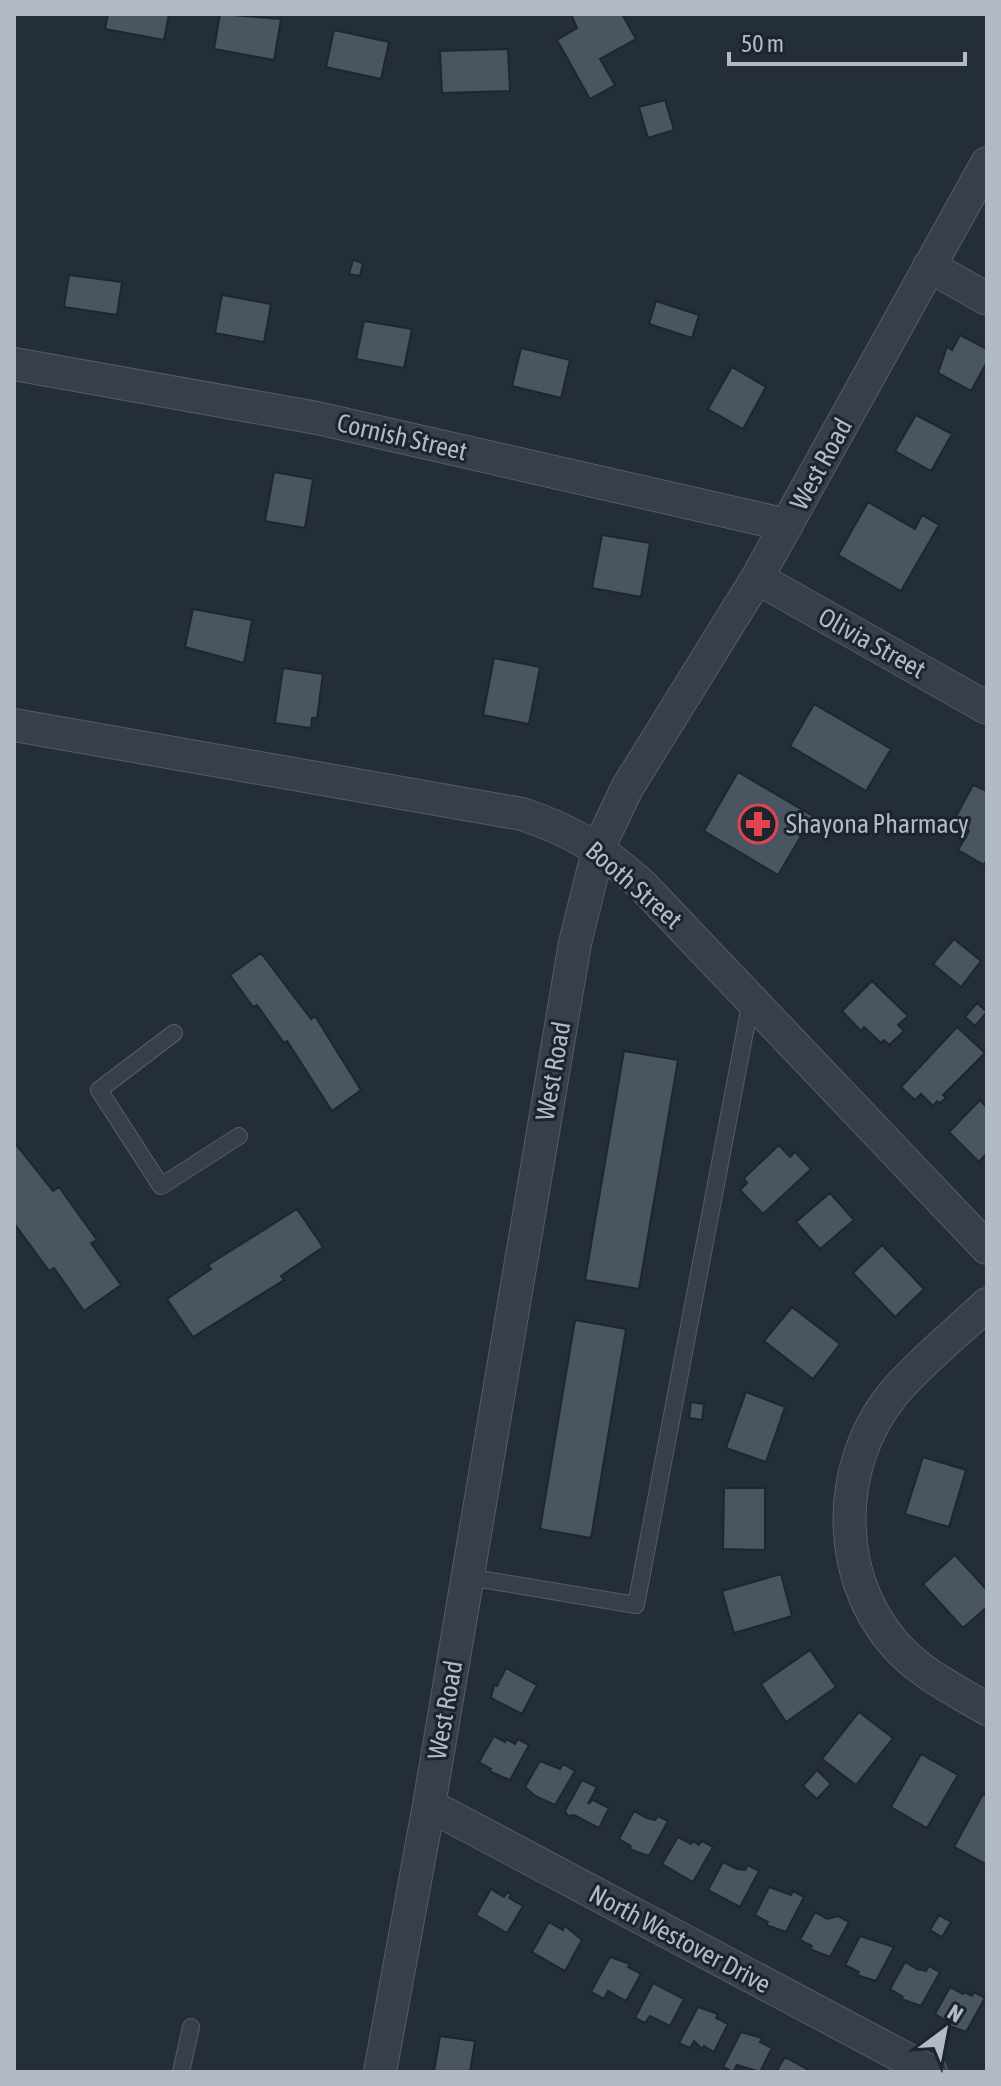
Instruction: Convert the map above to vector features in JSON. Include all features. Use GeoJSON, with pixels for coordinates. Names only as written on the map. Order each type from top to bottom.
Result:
{"type":"FeatureCollection","features":[{"type":"Feature","properties":{"kind":"street","name":"West Road"},"geometry":{"type":"LineString","coordinates":[[380,2072],[429,1805],[575,943],[599,847],[627,788],[757,578],[987,163]]}},
{"type":"Feature","properties":{"kind":"street"},"geometry":{"type":"LineString","coordinates":[[929,266],[987,299]]}},
{"type":"Feature","properties":{"kind":"street","name":"Cornish Street"},"geometry":{"type":"LineString","coordinates":[[14,364],[317,418],[787,525]]}},
{"type":"Feature","properties":{"kind":"street","name":"Olivia Street"},"geometry":{"type":"LineString","coordinates":[[757,578],[987,708]]}},
{"type":"Feature","properties":{"kind":"street","name":"Booth Street"},"geometry":{"type":"LineString","coordinates":[[14,725],[522,814],[557,826],[599,847],[642,885],[987,1248]]}},
{"type":"Feature","properties":{"kind":"street"},"geometry":{"type":"LineString","coordinates":[[987,1304],[894,1393],[871,1428],[855,1471],[849,1513],[854,1566],[860,1587],[878,1622],[905,1655],[987,1709]]}},
{"type":"Feature","properties":{"kind":"street","name":"North Westover Drive"},"geometry":{"type":"LineString","coordinates":[[429,1805],[931,2072]]}},
{"type":"Feature","properties":{"kind":"lane"},"geometry":{"type":"LineString","coordinates":[[468,1577],[636,1605],[751,999]]}},
{"type":"Feature","properties":{"kind":"lane"},"geometry":{"type":"LineString","coordinates":[[174,1033],[99,1090],[161,1186],[239,1136]]}},
{"type":"Feature","properties":{"kind":"lane"},"geometry":{"type":"LineString","coordinates":[[181,2072],[191,2027]]}},
{"type":"Feature","properties":{"kind":"building"},"geometry":{"type":"Polygon","coordinates":[[[108,14],[169,14],[164,40],[105,29],[108,14]]]}},
{"type":"Feature","properties":{"kind":"building"},"geometry":{"type":"Polygon","coordinates":[[[220,14],[281,19],[274,60],[214,49],[220,14]]]}},
{"type":"Feature","properties":{"kind":"building"},"geometry":{"type":"Polygon","coordinates":[[[571,14],[622,14],[636,39],[600,59],[615,85],[590,99],[557,40],[577,28],[571,14]]]}},
{"type":"Feature","properties":{"kind":"building"},"geometry":{"type":"Polygon","coordinates":[[[334,30],[389,42],[381,79],[326,67],[334,30]]]}},
{"type":"Feature","properties":{"kind":"building"},"geometry":{"type":"Polygon","coordinates":[[[508,49],[510,91],[442,93],[440,51],[508,49]]]}},
{"type":"Feature","properties":{"kind":"building"},"geometry":{"type":"Polygon","coordinates":[[[665,100],[674,130],[648,138],[639,107],[665,100]]]}},
{"type":"Feature","properties":{"kind":"building"},"geometry":{"type":"Polygon","coordinates":[[[353,260],[363,263],[360,276],[349,274],[353,260]]]}},
{"type":"Feature","properties":{"kind":"building"},"geometry":{"type":"Polygon","coordinates":[[[69,275],[122,282],[117,315],[64,307],[69,275]]]}},
{"type":"Feature","properties":{"kind":"building"},"geometry":{"type":"Polygon","coordinates":[[[222,295],[271,304],[264,342],[215,333],[222,295]]]}},
{"type":"Feature","properties":{"kind":"building"},"geometry":{"type":"Polygon","coordinates":[[[656,301],[699,315],[692,338],[649,324],[656,301]]]}},
{"type":"Feature","properties":{"kind":"building"},"geometry":{"type":"Polygon","coordinates":[[[364,321],[412,329],[404,368],[356,359],[364,321]]]}},
{"type":"Feature","properties":{"kind":"building"},"geometry":{"type":"Polygon","coordinates":[[[960,335],[987,349],[987,362],[971,391],[938,373],[947,347],[952,350],[960,335]]]}},
{"type":"Feature","properties":{"kind":"building"},"geometry":{"type":"Polygon","coordinates":[[[521,348],[570,360],[561,398],[512,386],[521,348]]]}},
{"type":"Feature","properties":{"kind":"building"},"geometry":{"type":"Polygon","coordinates":[[[732,367],[766,387],[743,429],[708,409],[732,367]]]}},
{"type":"Feature","properties":{"kind":"building"},"geometry":{"type":"Polygon","coordinates":[[[916,415],[952,434],[931,471],[895,451],[916,415]]]}},
{"type":"Feature","properties":{"kind":"building"},"geometry":{"type":"Polygon","coordinates":[[[274,472],[313,479],[305,528],[265,521],[274,472]]]}},
{"type":"Feature","properties":{"kind":"building"},"geometry":{"type":"Polygon","coordinates":[[[868,502],[915,529],[922,515],[939,525],[901,591],[838,555],[868,502]]]}},
{"type":"Feature","properties":{"kind":"building"},"geometry":{"type":"Polygon","coordinates":[[[602,535],[650,543],[641,597],[592,588],[602,535]]]}},
{"type":"Feature","properties":{"kind":"building"},"geometry":{"type":"Polygon","coordinates":[[[193,609],[252,620],[244,663],[185,647],[193,609]]]}},
{"type":"Feature","properties":{"kind":"building"},"geometry":{"type":"Polygon","coordinates":[[[494,658],[540,667],[529,724],[483,715],[494,658]]]}},
{"type":"Feature","properties":{"kind":"building"},"geometry":{"type":"Polygon","coordinates":[[[283,668],[323,674],[317,718],[312,718],[311,728],[275,723],[283,668]]]}},
{"type":"Feature","properties":{"kind":"building"},"geometry":{"type":"Polygon","coordinates":[[[814,704],[891,749],[866,791],[790,746],[814,704]]]}},
{"type":"Feature","properties":{"kind":"building","name":"Shayona Pharmacy"},"geometry":{"type":"Polygon","coordinates":[[[738,772],[813,816],[778,875],[704,831],[738,772]]]}},
{"type":"Feature","properties":{"kind":"building"},"geometry":{"type":"Polygon","coordinates":[[[973,785],[987,791],[987,859],[984,865],[958,850],[969,831],[953,822],[973,785]]]}},
{"type":"Feature","properties":{"kind":"building"},"geometry":{"type":"Polygon","coordinates":[[[954,939],[981,961],[961,987],[933,964],[954,939]]]}},
{"type":"Feature","properties":{"kind":"building"},"geometry":{"type":"Polygon","coordinates":[[[261,953],[311,1019],[315,1016],[361,1090],[332,1111],[287,1041],[284,1043],[257,1005],[253,1007],[230,975],[261,953]]]}},
{"type":"Feature","properties":{"kind":"building"},"geometry":{"type":"Polygon","coordinates":[[[872,981],[908,1016],[898,1025],[904,1031],[889,1045],[884,1040],[881,1043],[864,1027],[861,1031],[842,1011],[872,981]]]}},
{"type":"Feature","properties":{"kind":"building"},"geometry":{"type":"Polygon","coordinates":[[[977,1003],[987,1012],[975,1026],[965,1017],[977,1003]]]}},
{"type":"Feature","properties":{"kind":"building"},"geometry":{"type":"Polygon","coordinates":[[[957,1027],[985,1053],[943,1095],[946,1098],[940,1103],[937,1101],[933,1106],[921,1094],[915,1100],[901,1087],[957,1027]]]}},
{"type":"Feature","properties":{"kind":"building"},"geometry":{"type":"Polygon","coordinates":[[[624,1051],[678,1060],[639,1289],[585,1280],[624,1051]]]}},
{"type":"Feature","properties":{"kind":"building"},"geometry":{"type":"Polygon","coordinates":[[[980,1100],[987,1108],[987,1153],[979,1162],[949,1132],[980,1100]]]}},
{"type":"Feature","properties":{"kind":"building"},"geometry":{"type":"Polygon","coordinates":[[[14,1142],[53,1191],[59,1187],[97,1240],[91,1243],[121,1285],[84,1311],[54,1268],[49,1271],[14,1223],[14,1142]]]}},
{"type":"Feature","properties":{"kind":"building"},"geometry":{"type":"Polygon","coordinates":[[[779,1145],[790,1157],[795,1152],[811,1169],[763,1214],[740,1190],[747,1183],[744,1178],[779,1145]]]}},
{"type":"Feature","properties":{"kind":"building"},"geometry":{"type":"Polygon","coordinates":[[[830,1193],[854,1220],[820,1249],[796,1222],[830,1193]]]}},
{"type":"Feature","properties":{"kind":"building"},"geometry":{"type":"Polygon","coordinates":[[[297,1209],[323,1247],[281,1276],[284,1280],[193,1337],[167,1299],[211,1269],[208,1265],[297,1209]]]}},
{"type":"Feature","properties":{"kind":"building"},"geometry":{"type":"Polygon","coordinates":[[[882,1245],[924,1289],[895,1317],[853,1273],[882,1245]]]}},
{"type":"Feature","properties":{"kind":"building"},"geometry":{"type":"Polygon","coordinates":[[[792,1307],[840,1344],[813,1379],[764,1341],[792,1307]]]}},
{"type":"Feature","properties":{"kind":"building"},"geometry":{"type":"Polygon","coordinates":[[[575,1320],[626,1329],[591,1538],[540,1529],[575,1320]]]}},
{"type":"Feature","properties":{"kind":"building"},"geometry":{"type":"Polygon","coordinates":[[[746,1392],[785,1407],[766,1462],[726,1448],[746,1392]]]}},
{"type":"Feature","properties":{"kind":"building"},"geometry":{"type":"Polygon","coordinates":[[[691,1402],[704,1404],[702,1420],[689,1418],[691,1402]]]}},
{"type":"Feature","properties":{"kind":"building"},"geometry":{"type":"Polygon","coordinates":[[[923,1457],[966,1470],[949,1527],[905,1514],[923,1457]]]}},
{"type":"Feature","properties":{"kind":"building"},"geometry":{"type":"Polygon","coordinates":[[[724,1488],[765,1488],[765,1550],[723,1549],[724,1488]]]}},
{"type":"Feature","properties":{"kind":"building"},"geometry":{"type":"Polygon","coordinates":[[[955,1555],[987,1590],[987,1607],[963,1628],[923,1584],[955,1555]]]}},
{"type":"Feature","properties":{"kind":"building"},"geometry":{"type":"Polygon","coordinates":[[[781,1574],[792,1616],[734,1633],[722,1591],[781,1574]]]}},
{"type":"Feature","properties":{"kind":"building"},"geometry":{"type":"Polygon","coordinates":[[[810,1650],[836,1687],[786,1722],[761,1684],[810,1650]]]}},
{"type":"Feature","properties":{"kind":"building"},"geometry":{"type":"Polygon","coordinates":[[[506,1668],[537,1685],[522,1714],[491,1698],[494,1685],[497,1686],[506,1668]]]}},
{"type":"Feature","properties":{"kind":"building"},"geometry":{"type":"Polygon","coordinates":[[[859,1712],[893,1738],[856,1785],[822,1759],[859,1712]]]}},
{"type":"Feature","properties":{"kind":"building"},"geometry":{"type":"Polygon","coordinates":[[[494,1736],[515,1744],[518,1739],[529,1745],[510,1780],[489,1771],[491,1769],[479,1762],[494,1736]]]}},
{"type":"Feature","properties":{"kind":"building"},"geometry":{"type":"Polygon","coordinates":[[[921,1754],[958,1775],[927,1828],[891,1807],[921,1754]]]}},
{"type":"Feature","properties":{"kind":"building"},"geometry":{"type":"Polygon","coordinates":[[[540,1761],[560,1769],[563,1764],[575,1771],[555,1805],[535,1796],[525,1787],[540,1761]]]}},
{"type":"Feature","properties":{"kind":"building"},"geometry":{"type":"Polygon","coordinates":[[[817,1770],[831,1784],[817,1799],[803,1786],[817,1770]]]}},
{"type":"Feature","properties":{"kind":"building"},"geometry":{"type":"Polygon","coordinates":[[[582,1780],[597,1787],[588,1804],[593,1800],[609,1808],[599,1828],[574,1815],[568,1816],[565,1811],[582,1780]]]}},
{"type":"Feature","properties":{"kind":"building"},"geometry":{"type":"Polygon","coordinates":[[[983,1794],[987,1796],[987,1865],[954,1847],[983,1794]]]}},
{"type":"Feature","properties":{"kind":"building"},"geometry":{"type":"Polygon","coordinates":[[[634,1811],[647,1818],[655,1820],[658,1816],[668,1821],[649,1856],[629,1849],[631,1846],[619,1839],[634,1811]]]}},
{"type":"Feature","properties":{"kind":"building"},"geometry":{"type":"Polygon","coordinates":[[[678,1837],[691,1844],[693,1841],[699,1845],[702,1841],[713,1847],[693,1882],[662,1864],[678,1837]]]}},
{"type":"Feature","properties":{"kind":"building"},"geometry":{"type":"Polygon","coordinates":[[[723,1862],[737,1869],[745,1870],[748,1865],[759,1871],[740,1907],[708,1890],[723,1862]]]}},
{"type":"Feature","properties":{"kind":"building"},"geometry":{"type":"Polygon","coordinates":[[[769,1887],[791,1895],[793,1891],[804,1897],[786,1932],[766,1925],[768,1922],[755,1915],[769,1887]]]}},
{"type":"Feature","properties":{"kind":"building"},"geometry":{"type":"Polygon","coordinates":[[[491,1889],[504,1897],[507,1892],[511,1895],[509,1898],[523,1906],[507,1933],[476,1915],[491,1889]]]}},
{"type":"Feature","properties":{"kind":"building"},"geometry":{"type":"Polygon","coordinates":[[[815,1912],[827,1919],[838,1916],[849,1922],[830,1957],[810,1949],[812,1946],[800,1940],[815,1912]]]}},
{"type":"Feature","properties":{"kind":"building"},"geometry":{"type":"Polygon","coordinates":[[[939,1915],[951,1922],[942,1937],[930,1930],[939,1915]]]}},
{"type":"Feature","properties":{"kind":"building"},"geometry":{"type":"Polygon","coordinates":[[[549,1922],[563,1930],[565,1926],[582,1940],[565,1971],[532,1952],[549,1922]]]}},
{"type":"Feature","properties":{"kind":"building"},"geometry":{"type":"Polygon","coordinates":[[[860,1936],[894,1947],[876,1981],[857,1975],[859,1972],[845,1965],[860,1936]]]}},
{"type":"Feature","properties":{"kind":"building"},"geometry":{"type":"Polygon","coordinates":[[[610,1957],[630,1964],[628,1967],[641,1974],[626,2001],[608,1991],[604,1999],[591,1992],[610,1957]]]}},
{"type":"Feature","properties":{"kind":"building"},"geometry":{"type":"Polygon","coordinates":[[[905,1962],[917,1969],[926,1971],[929,1966],[940,1972],[921,2006],[901,1999],[903,1997],[890,1989],[905,1962]]]}},
{"type":"Feature","properties":{"kind":"building"},"geometry":{"type":"Polygon","coordinates":[[[653,1983],[684,1999],[670,2026],[650,2016],[645,2023],[635,2018],[653,1983]]]}},
{"type":"Feature","properties":{"kind":"building"},"geometry":{"type":"Polygon","coordinates":[[[950,1987],[963,1994],[972,1996],[974,1992],[985,1998],[966,2032],[947,2025],[948,2022],[935,2014],[950,1987]]]}},
{"type":"Feature","properties":{"kind":"building"},"geometry":{"type":"Polygon","coordinates":[[[698,2007],[718,2014],[716,2018],[728,2024],[714,2052],[704,2046],[702,2049],[694,2041],[690,2048],[679,2043],[698,2007]]]}},
{"type":"Feature","properties":{"kind":"building"},"geometry":{"type":"Polygon","coordinates":[[[741,2032],[762,2038],[760,2042],[772,2048],[760,2072],[737,2065],[733,2072],[723,2067],[741,2032]]]}},
{"type":"Feature","properties":{"kind":"building"},"geometry":{"type":"Polygon","coordinates":[[[440,2036],[475,2041],[470,2072],[434,2072],[440,2036]]]}},
{"type":"Feature","properties":{"kind":"building"},"geometry":{"type":"Polygon","coordinates":[[[785,2057],[812,2072],[776,2072],[785,2057]]]}},
{"type":"Feature","properties":{"kind":"place","name":"Shayona Pharmacy"},"geometry":{"type":"Point","coordinates":[758,824]}}]}
